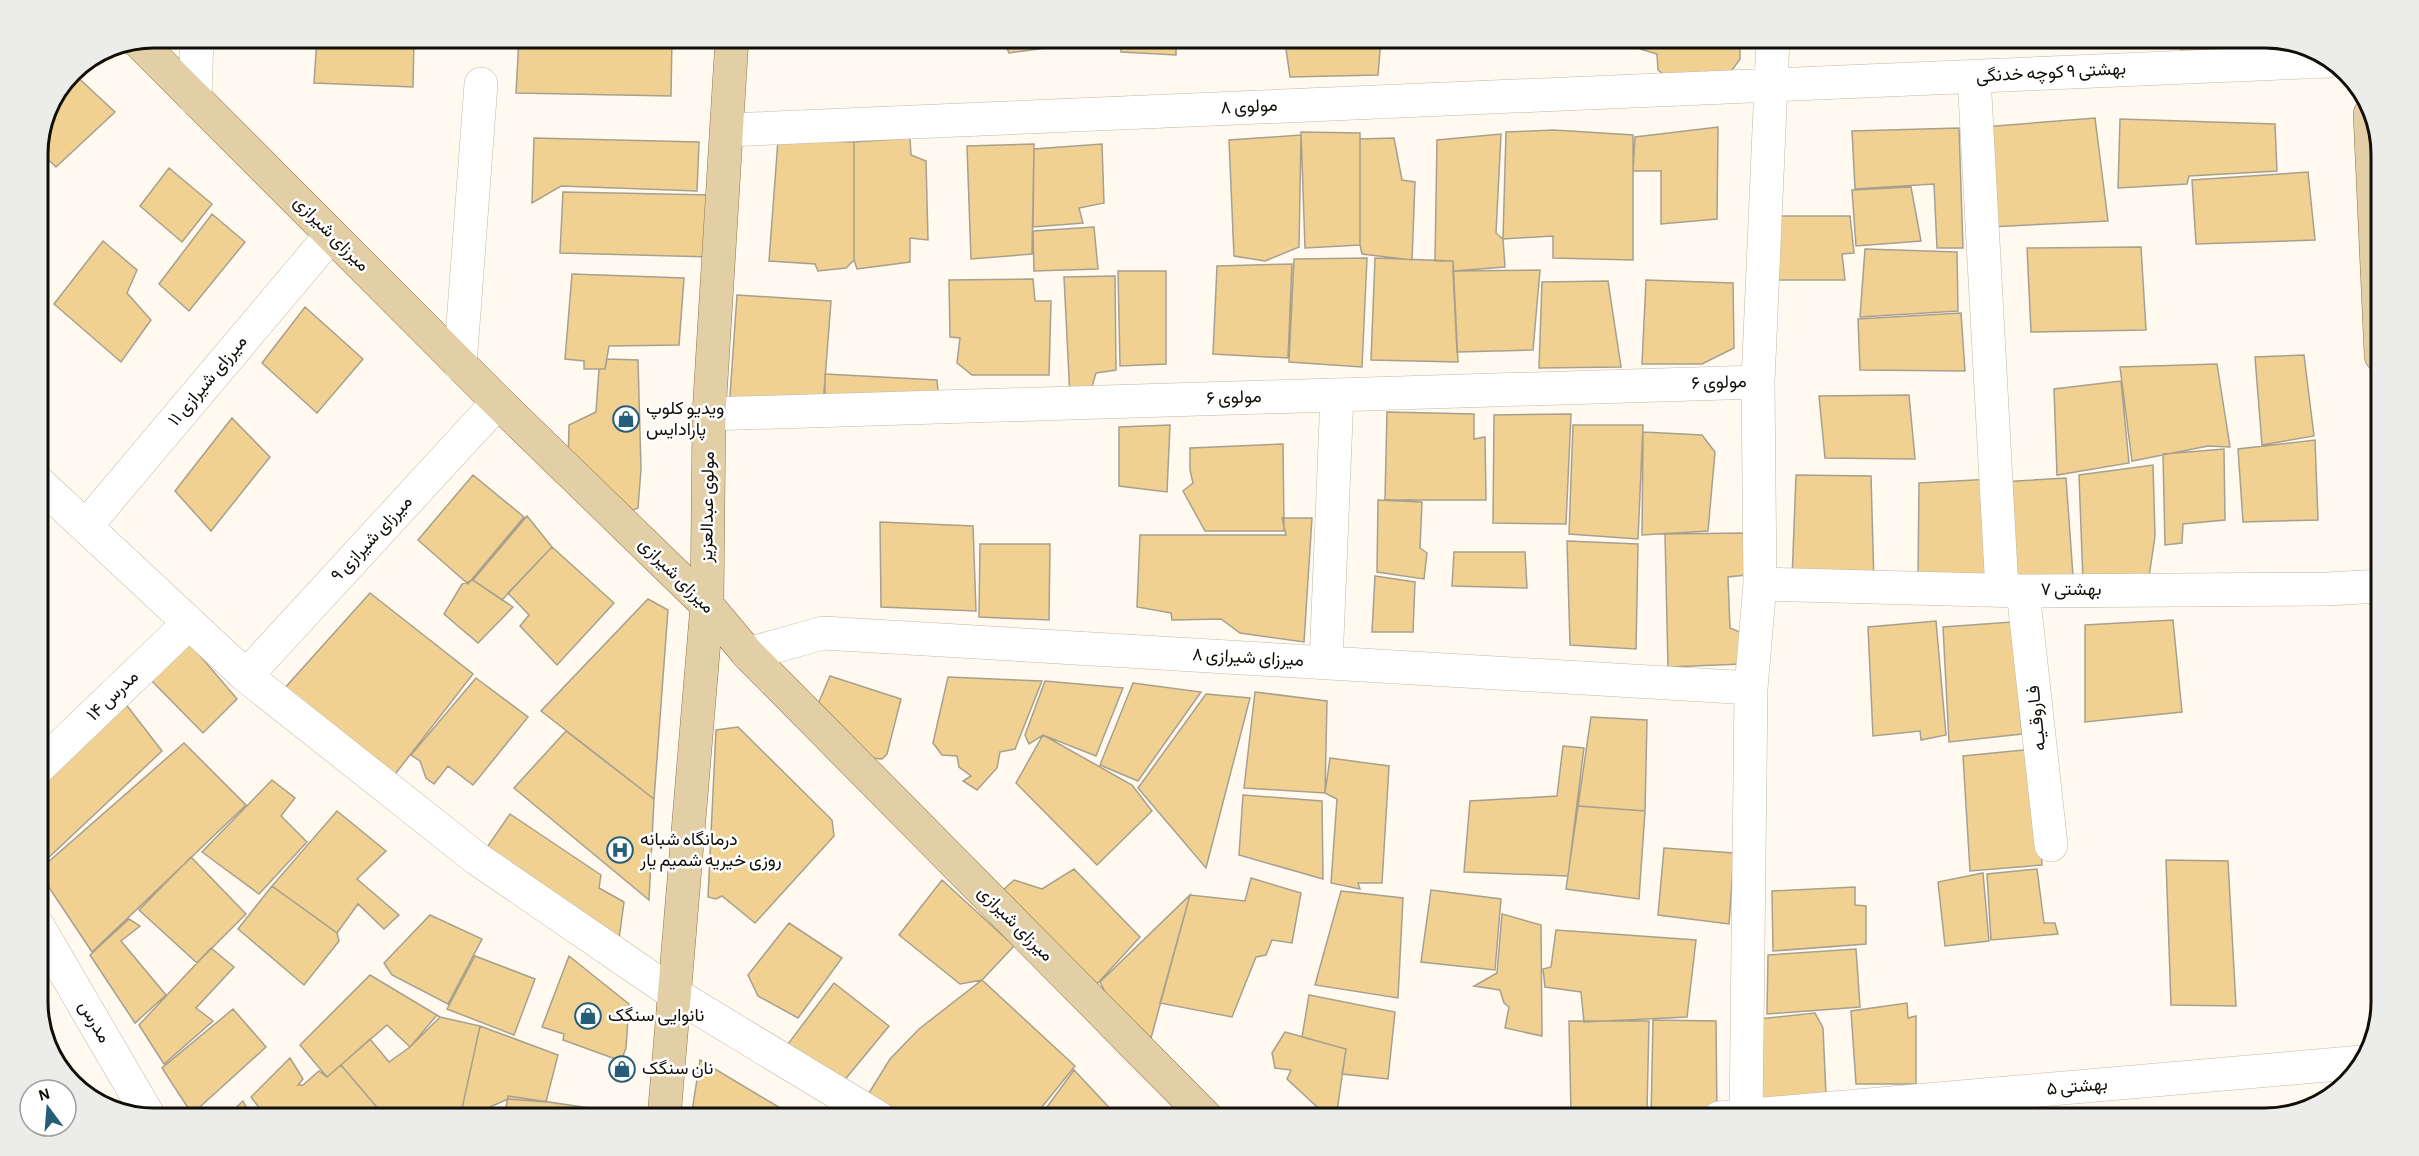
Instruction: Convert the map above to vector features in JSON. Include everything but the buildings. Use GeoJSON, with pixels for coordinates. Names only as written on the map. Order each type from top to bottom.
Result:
{"type":"FeatureCollection","features":[{"type":"Feature","properties":{"kind":"main road","name":"مولوی عبدالعزیز"},"geometry":{"type":"LineString","coordinates":[[666,1108],[673,993],[707,605],[709,414],[731,48]]}},
{"type":"Feature","properties":{"kind":"main road","name":"میرزای شیرازی"},"geometry":{"type":"LineString","coordinates":[[145,49],[460,365],[707,605],[748,654],[1196,1108]]}},
{"type":"Feature","properties":{"kind":"street"},"geometry":{"type":"LineString","coordinates":[[195,99],[197,48]]}},
{"type":"Feature","properties":{"kind":"street"},"geometry":{"type":"LineString","coordinates":[[1737,1108],[1751,688],[1760,584],[1758,382],[1773,48]]}},
{"type":"Feature","properties":{"kind":"street","name":"بهشتی ۹ کوچه خدنگی"},"geometry":{"type":"LineString","coordinates":[[1772,84],[2317,62]]}},
{"type":"Feature","properties":{"kind":"street","name":"فـاروقـیـه"},"geometry":{"type":"LineString","coordinates":[[1974,76],[2012,591],[2051,845]]}},
{"type":"Feature","properties":{"kind":"street"},"geometry":{"type":"LineString","coordinates":[[460,365],[481,84]]}},
{"type":"Feature","properties":{"kind":"street","name":"مولوی ۸"},"geometry":{"type":"LineString","coordinates":[[727,130],[1772,84]]}},
{"type":"Feature","properties":{"kind":"street","name":"میرزای شیرازی ۱۱"},"geometry":{"type":"LineString","coordinates":[[86,526],[331,235]]}},
{"type":"Feature","properties":{"kind":"street","name":"مولوی ۶"},"geometry":{"type":"LineString","coordinates":[[709,414],[1758,382]]}},
{"type":"Feature","properties":{"kind":"street"},"geometry":{"type":"LineString","coordinates":[[1326,663],[1337,395]]}},
{"type":"Feature","properties":{"kind":"street","name":"میرزای شیرازی ۹"},"geometry":{"type":"LineString","coordinates":[[246,676],[498,402]]}},
{"type":"Feature","properties":{"kind":"street"},"geometry":{"type":"LineString","coordinates":[[48,491],[246,676],[476,858],[673,993],[861,1108]]}},
{"type":"Feature","properties":{"kind":"street","name":"بهشتی ۷"},"geometry":{"type":"LineString","coordinates":[[1760,584],[2012,591],[2327,589],[2371,587]]}},
{"type":"Feature","properties":{"kind":"street","name":"مدرس ۱۴"},"geometry":{"type":"LineString","coordinates":[[48,758],[189,623]]}},
{"type":"Feature","properties":{"kind":"street","name":"میرزای شیرازی ۸"},"geometry":{"type":"LineString","coordinates":[[748,654],[823,633],[1751,688]]}},
{"type":"Feature","properties":{"kind":"street","name":"مدرس"},"geometry":{"type":"LineString","coordinates":[[48,943],[144,1108]]}},
{"type":"Feature","properties":{"kind":"street","name":"بهشتی ۵"},"geometry":{"type":"LineString","coordinates":[[1849,1108],[2352,1063]]}},
{"type":"Feature","properties":{"kind":"place","name":"ویدیو کلوپ پارادایس"},"geometry":{"type":"Point","coordinates":[626,419]}},
{"type":"Feature","properties":{"kind":"place","name":"درمانگاه شبانه روزی خیریه شمیم یار"},"geometry":{"type":"Point","coordinates":[620,850]}},
{"type":"Feature","properties":{"kind":"place","name":"نانوایی سنگک"},"geometry":{"type":"Point","coordinates":[588,1016]}},
{"type":"Feature","properties":{"kind":"place","name":"نان سنگک"},"geometry":{"type":"Point","coordinates":[622,1069]}}]}
